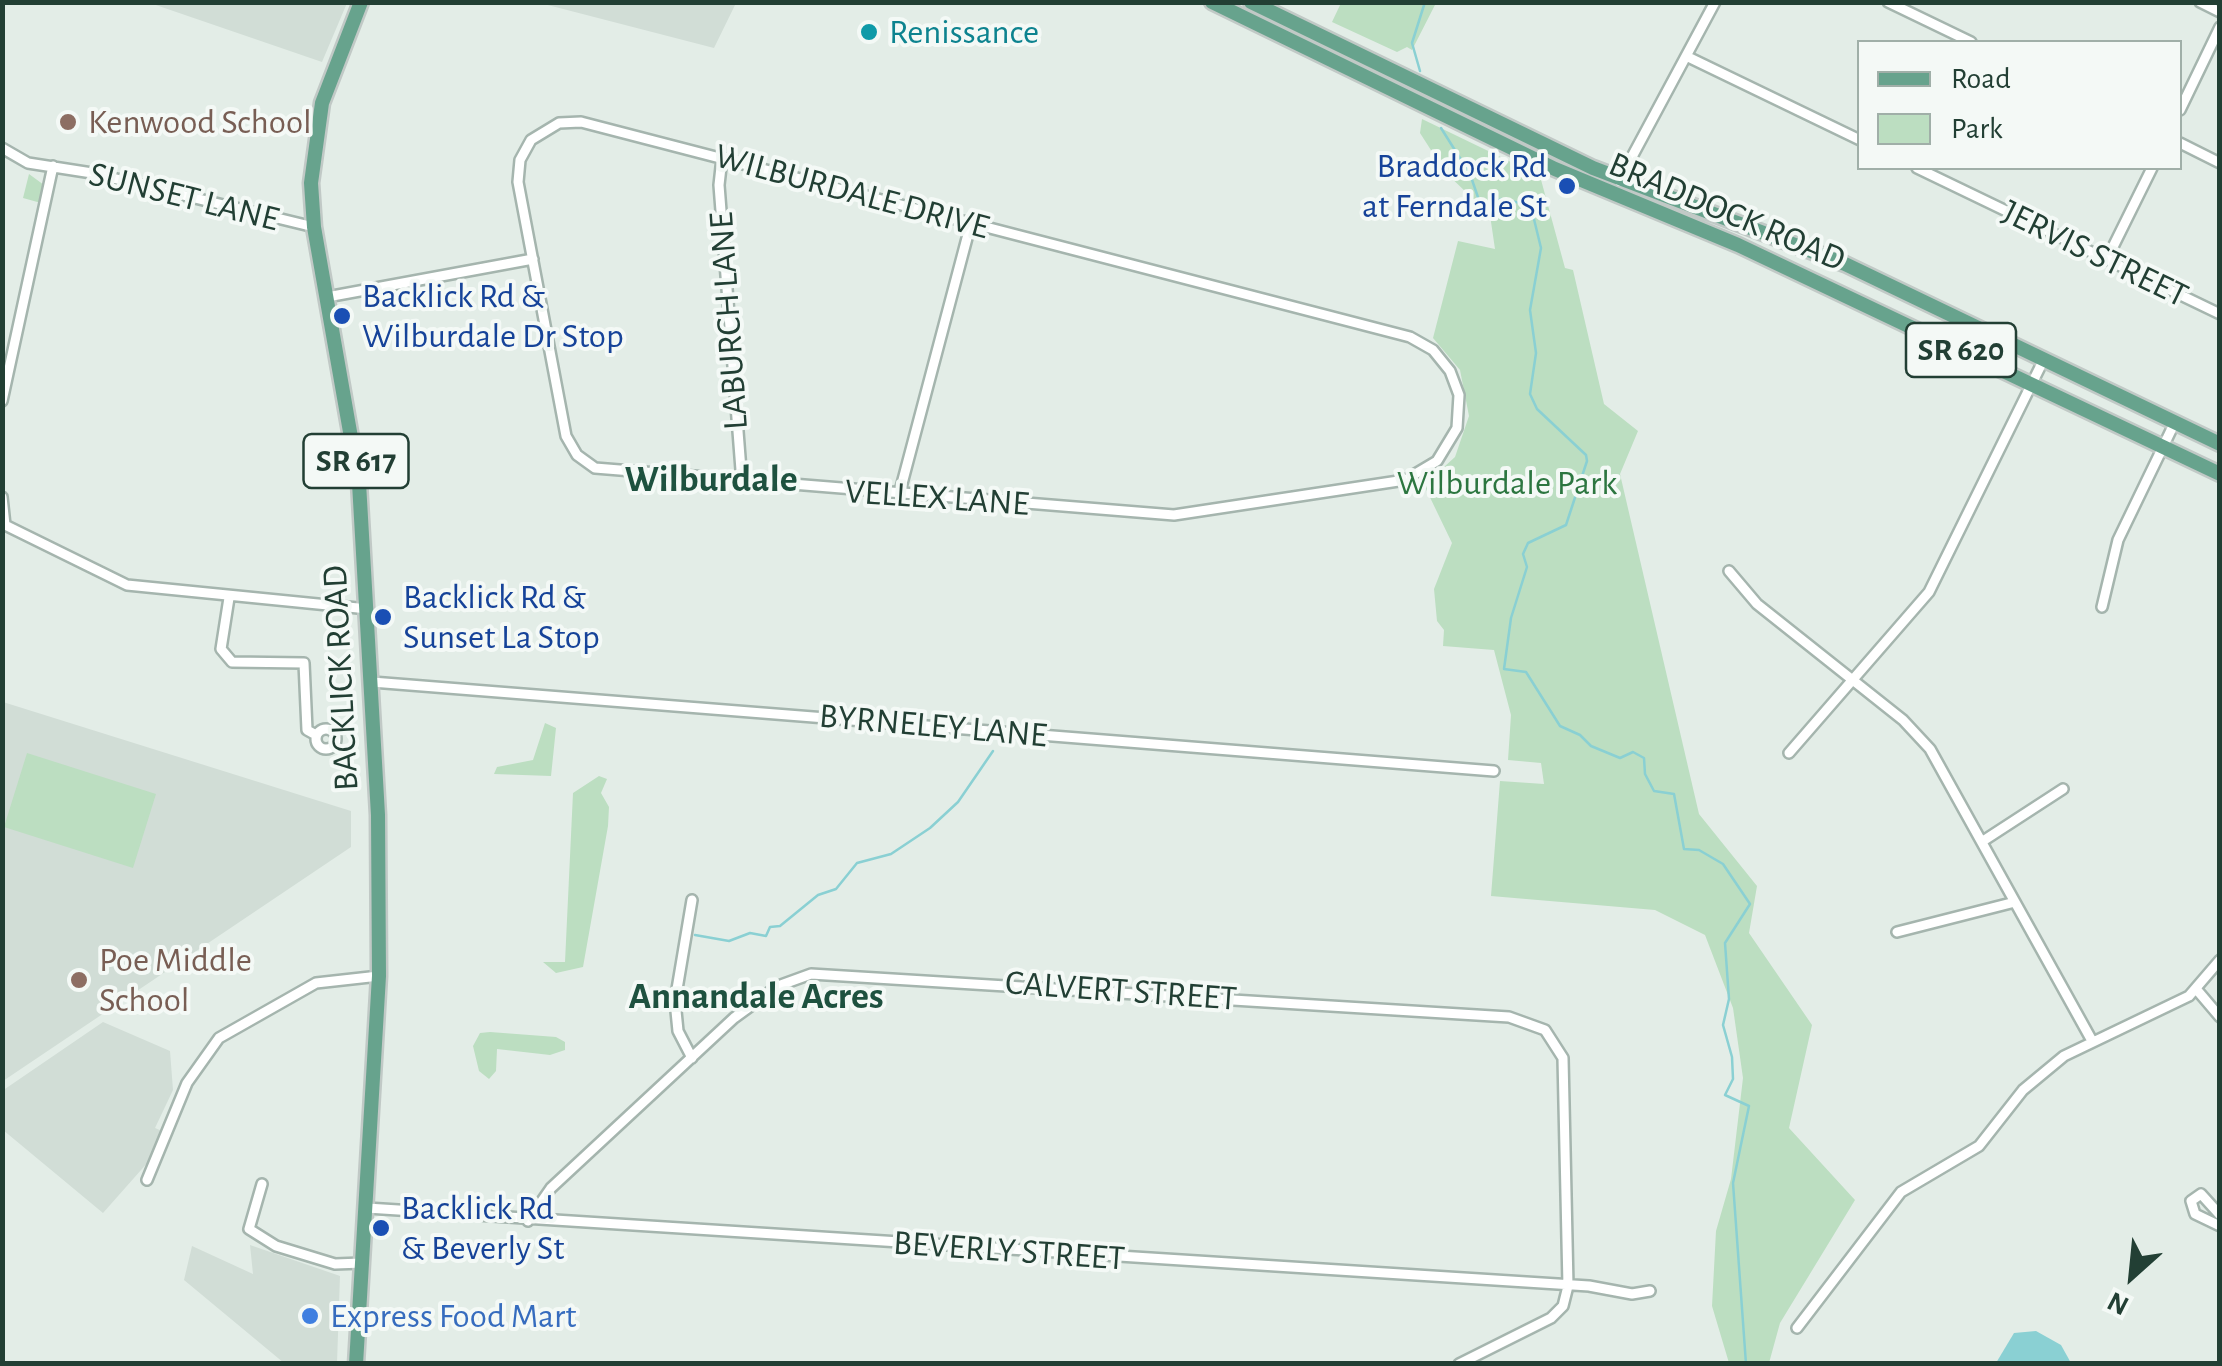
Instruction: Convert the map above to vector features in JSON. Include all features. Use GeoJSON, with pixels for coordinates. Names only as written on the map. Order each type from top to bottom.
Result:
{"type":"FeatureCollection","features":[{"type":"Feature","properties":{"kind":"main road","name":"BACKLICK ROAD"},"geometry":{"type":"LineString","coordinates":[[356,1364],[379,976],[372,682],[359,483],[314,227],[311,183],[315,134],[330,76],[360,2]]}},
{"type":"Feature","properties":{"kind":"main road","name":"BRADDOCK ROAD"},"geometry":{"type":"LineString","coordinates":[[1212,2],[1611,195],[1738,246],[2220,474]]}},
{"type":"Feature","properties":{"kind":"main road","name":"BRADDOCK ROAD"},"geometry":{"type":"LineString","coordinates":[[1251,2],[1620,179],[1787,239],[2220,444]]}},
{"type":"Feature","properties":{"kind":"street"},"geometry":{"type":"LineString","coordinates":[[1611,195],[1714,2]]}},
{"type":"Feature","properties":{"kind":"street"},"geometry":{"type":"LineString","coordinates":[[1888,2],[1966,40]]}},
{"type":"Feature","properties":{"kind":"street"},"geometry":{"type":"LineString","coordinates":[[2200,2],[2220,12]]}},
{"type":"Feature","properties":{"kind":"street"},"geometry":{"type":"LineString","coordinates":[[2182,106],[2220,27]]}},
{"type":"Feature","properties":{"kind":"street"},"geometry":{"type":"LineString","coordinates":[[1686,56],[1857,139]]}},
{"type":"Feature","properties":{"kind":"street","name":"WILBURDALE DRIVE"},"geometry":{"type":"LineString","coordinates":[[532,258],[518,171],[525,150],[549,126],[581,122],[1410,337],[1433,350],[1447,366],[1460,408]]}},
{"type":"Feature","properties":{"kind":"street"},"geometry":{"type":"LineString","coordinates":[[2182,144],[2220,162]]}},
{"type":"Feature","properties":{"kind":"street"},"geometry":{"type":"LineString","coordinates":[[2,148],[19,160],[54,166]]}},
{"type":"Feature","properties":{"kind":"street","name":"LABURCH LANE"},"geometry":{"type":"LineString","coordinates":[[722,158],[719,185],[742,483]]}},
{"type":"Feature","properties":{"kind":"street","name":"SUNSET LANE"},"geometry":{"type":"LineString","coordinates":[[2,401],[54,166],[314,227]]}},
{"type":"Feature","properties":{"kind":"street","name":"JERVIS STREET"},"geometry":{"type":"LineString","coordinates":[[1921,170],[2220,314]]}},
{"type":"Feature","properties":{"kind":"street"},"geometry":{"type":"LineString","coordinates":[[2107,259],[2151,170]]}},
{"type":"Feature","properties":{"kind":"street"},"geometry":{"type":"LineString","coordinates":[[899,495],[970,223]]}},
{"type":"Feature","properties":{"kind":"street"},"geometry":{"type":"LineString","coordinates":[[327,297],[532,258]]}},
{"type":"Feature","properties":{"kind":"street","name":"VELLEX LANE"},"geometry":{"type":"LineString","coordinates":[[532,258],[563,424],[577,455],[609,472],[1144,515],[1186,514],[1405,480],[1426,470],[1452,440],[1460,408]]}},
{"type":"Feature","properties":{"kind":"street"},"geometry":{"type":"LineString","coordinates":[[1789,753],[1853,683],[1943,570],[2044,359]]}},
{"type":"Feature","properties":{"kind":"street"},"geometry":{"type":"LineString","coordinates":[[2102,607],[2118,540],[2174,422]]}},
{"type":"Feature","properties":{"kind":"street"},"geometry":{"type":"LineString","coordinates":[[2,497],[2,539]]}},
{"type":"Feature","properties":{"kind":"street"},"geometry":{"type":"LineString","coordinates":[[5,524],[128,584],[229,598],[368,608]]}},
{"type":"Feature","properties":{"kind":"street"},"geometry":{"type":"LineString","coordinates":[[1729,571],[1757,604],[1903,720],[1930,749],[2091,1040]]}},
{"type":"Feature","properties":{"kind":"street"},"geometry":{"type":"LineString","coordinates":[[229,598],[221,649],[232,662],[304,663],[307,730],[316,735]]}},
{"type":"Feature","properties":{"kind":"street","name":"BYRNELEY LANE"},"geometry":{"type":"LineString","coordinates":[[372,682],[1494,772]]}},
{"type":"Feature","properties":{"kind":"street"},"geometry":{"type":"LineString","coordinates":[[1983,840],[2063,789]]}},
{"type":"Feature","properties":{"kind":"street"},"geometry":{"type":"LineString","coordinates":[[692,900],[675,1000],[678,1031],[692,1058]]}},
{"type":"Feature","properties":{"kind":"street"},"geometry":{"type":"LineString","coordinates":[[1897,932],[2015,902]]}},
{"type":"Feature","properties":{"kind":"street"},"geometry":{"type":"LineString","coordinates":[[1797,1328],[1901,1192],[1966,1156],[2035,1078],[2091,1040],[2198,990],[2220,960]]}},
{"type":"Feature","properties":{"kind":"street","name":"CALVERT STREET"},"geometry":{"type":"LineString","coordinates":[[528,1221],[551,1188],[692,1058],[762,995],[794,979],[828,973],[1486,1014],[1526,1021],[1553,1038],[1565,1068],[1568,1286]]}},
{"type":"Feature","properties":{"kind":"street"},"geometry":{"type":"LineString","coordinates":[[147,1180],[187,1083],[219,1038],[316,983],[379,976]]}},
{"type":"Feature","properties":{"kind":"street"},"geometry":{"type":"LineString","coordinates":[[2198,990],[2220,1017]]}},
{"type":"Feature","properties":{"kind":"street"},"geometry":{"type":"LineString","coordinates":[[262,1184],[249,1230],[276,1246],[334,1264],[362,1263]]}},
{"type":"Feature","properties":{"kind":"street"},"geometry":{"type":"LineString","coordinates":[[2220,1216],[2200,1194],[2191,1200],[2195,1214],[2220,1226]]}},
{"type":"Feature","properties":{"kind":"street","name":"BEVERLY STREET"},"geometry":{"type":"LineString","coordinates":[[367,1208],[1568,1286],[1632,1294],[1650,1291]]}},
{"type":"Feature","properties":{"kind":"street"},"geometry":{"type":"LineString","coordinates":[[1459,1364],[1552,1318],[1563,1306],[1568,1286]]}},
{"type":"Feature","properties":{"kind":"shaded area"},"geometry":{"type":"Polygon","coordinates":[[[150,3],[347,3],[322,62],[150,3]]]}},
{"type":"Feature","properties":{"kind":"shaded area"},"geometry":{"type":"Polygon","coordinates":[[[540,3],[736,3],[714,48],[540,3]]]}},
{"type":"Feature","properties":{"kind":"shaded area","name":"Poe Middle School"},"geometry":{"type":"Polygon","coordinates":[[[3,702],[351,811],[351,847],[3,1081],[3,702]]]}},
{"type":"Feature","properties":{"kind":"shaded area"},"geometry":{"type":"Polygon","coordinates":[[[103,1022],[170,1051],[173,1090],[155,1128],[162,1131],[149,1161],[103,1213],[3,1130],[2,1091],[103,1022]]]}},
{"type":"Feature","properties":{"kind":"shaded area"},"geometry":{"type":"Polygon","coordinates":[[[250,1245],[340,1276],[337,1363],[284,1363],[184,1280],[192,1246],[253,1274],[250,1245]]]}},
{"type":"Feature","properties":{"kind":"green space"},"geometry":{"type":"Polygon","coordinates":[[[1341,2],[1436,3],[1412,50],[1407,47],[1397,52],[1332,22],[1341,2]]]}},
{"type":"Feature","properties":{"kind":"green space","name":"Wilburdale Park"},"geometry":{"type":"Polygon","coordinates":[[[1422,119],[1540,176],[1565,268],[1573,270],[1604,404],[1638,431],[1620,474],[1699,814],[1757,886],[1749,933],[1812,1025],[1789,1128],[1855,1200],[1780,1323],[1769,1363],[1729,1363],[1712,1306],[1716,1231],[1731,1179],[1743,1078],[1733,1008],[1705,935],[1655,910],[1491,896],[1500,781],[1544,784],[1541,763],[1508,760],[1511,715],[1494,650],[1443,646],[1444,630],[1437,621],[1434,589],[1452,543],[1424,485],[1455,457],[1469,416],[1460,370],[1433,338],[1458,241],[1495,249],[1490,215],[1445,172],[1420,133],[1422,119]]]}},
{"type":"Feature","properties":{"kind":"green space"},"geometry":{"type":"Polygon","coordinates":[[[29,174],[44,185],[41,203],[23,198],[29,174]]]}},
{"type":"Feature","properties":{"kind":"green space"},"geometry":{"type":"Polygon","coordinates":[[[545,723],[556,728],[551,776],[494,774],[497,767],[533,760],[545,723]]]}},
{"type":"Feature","properties":{"kind":"green space"},"geometry":{"type":"Polygon","coordinates":[[[27,753],[156,794],[133,868],[4,827],[27,753]]]}},
{"type":"Feature","properties":{"kind":"green space"},"geometry":{"type":"Polygon","coordinates":[[[599,776],[607,779],[601,793],[609,807],[608,826],[583,967],[556,973],[543,962],[565,962],[573,793],[599,776]]]}},
{"type":"Feature","properties":{"kind":"green space"},"geometry":{"type":"Polygon","coordinates":[[[480,1033],[556,1037],[565,1042],[565,1050],[550,1055],[497,1049],[496,1071],[489,1079],[479,1071],[473,1046],[480,1033]]]}},
{"type":"Feature","properties":{"kind":"water"},"geometry":{"type":"Polygon","coordinates":[[[2036,1331],[2061,1345],[2071,1363],[1996,1363],[2014,1333],[2036,1331]]]}},
{"type":"Feature","properties":{"kind":"waterway"},"geometry":{"type":"LineString","coordinates":[[1420,71],[1412,43],[1425,2]]}},
{"type":"Feature","properties":{"kind":"waterway"},"geometry":{"type":"LineString","coordinates":[[1441,128],[1470,174],[1482,209],[1501,199],[1525,204],[1532,211],[1541,248],[1530,310],[1536,353],[1530,394],[1537,409],[1586,455],[1587,461],[1566,525],[1528,543],[1523,554],[1527,567],[1511,618],[1504,669],[1526,672],[1560,726],[1580,735],[1591,746],[1620,758],[1633,752],[1644,758],[1645,774],[1654,791],[1674,794],[1684,849],[1699,850],[1723,864],[1750,904],[1725,943],[1729,999],[1723,1025],[1732,1057],[1733,1079],[1725,1095],[1749,1106],[1733,1183],[1746,1364]]}},
{"type":"Feature","properties":{"kind":"waterway"},"geometry":{"type":"LineString","coordinates":[[695,935],[729,941],[750,933],[766,936],[770,927],[780,926],[818,895],[836,889],[857,863],[891,854],[930,828],[958,802],[993,751]]}},
{"type":"Feature","properties":{"kind":"place","name":"Renissance"},"geometry":{"type":"Point","coordinates":[869,32]}},
{"type":"Feature","properties":{"kind":"place","name":"Kenwood School"},"geometry":{"type":"Point","coordinates":[68,122]}},
{"type":"Feature","properties":{"kind":"place","name":"Braddock Rd at Ferndale St"},"geometry":{"type":"Point","coordinates":[1567,186]}},
{"type":"Feature","properties":{"kind":"place","name":"Backlick Rd & Wilburdale Dr Stop"},"geometry":{"type":"Point","coordinates":[342,316]}},
{"type":"Feature","properties":{"kind":"place","name":"Backlick Rd & Sunset La Stop"},"geometry":{"type":"Point","coordinates":[383,617]}},
{"type":"Feature","properties":{"kind":"place","name":"Poe Middle School"},"geometry":{"type":"Point","coordinates":[79,980]}},
{"type":"Feature","properties":{"kind":"place","name":"Backlick Rd & Beverly St"},"geometry":{"type":"Point","coordinates":[381,1228]}},
{"type":"Feature","properties":{"kind":"place","name":"Express Food Mart"},"geometry":{"type":"Point","coordinates":[310,1316]}},
{"type":"Feature","properties":{"kind":"district","name":"Wilburdale"},"geometry":{"type":"Point","coordinates":[711,480]}},
{"type":"Feature","properties":{"kind":"district","name":"Annandale Acres"},"geometry":{"type":"Point","coordinates":[756,997]}}]}
